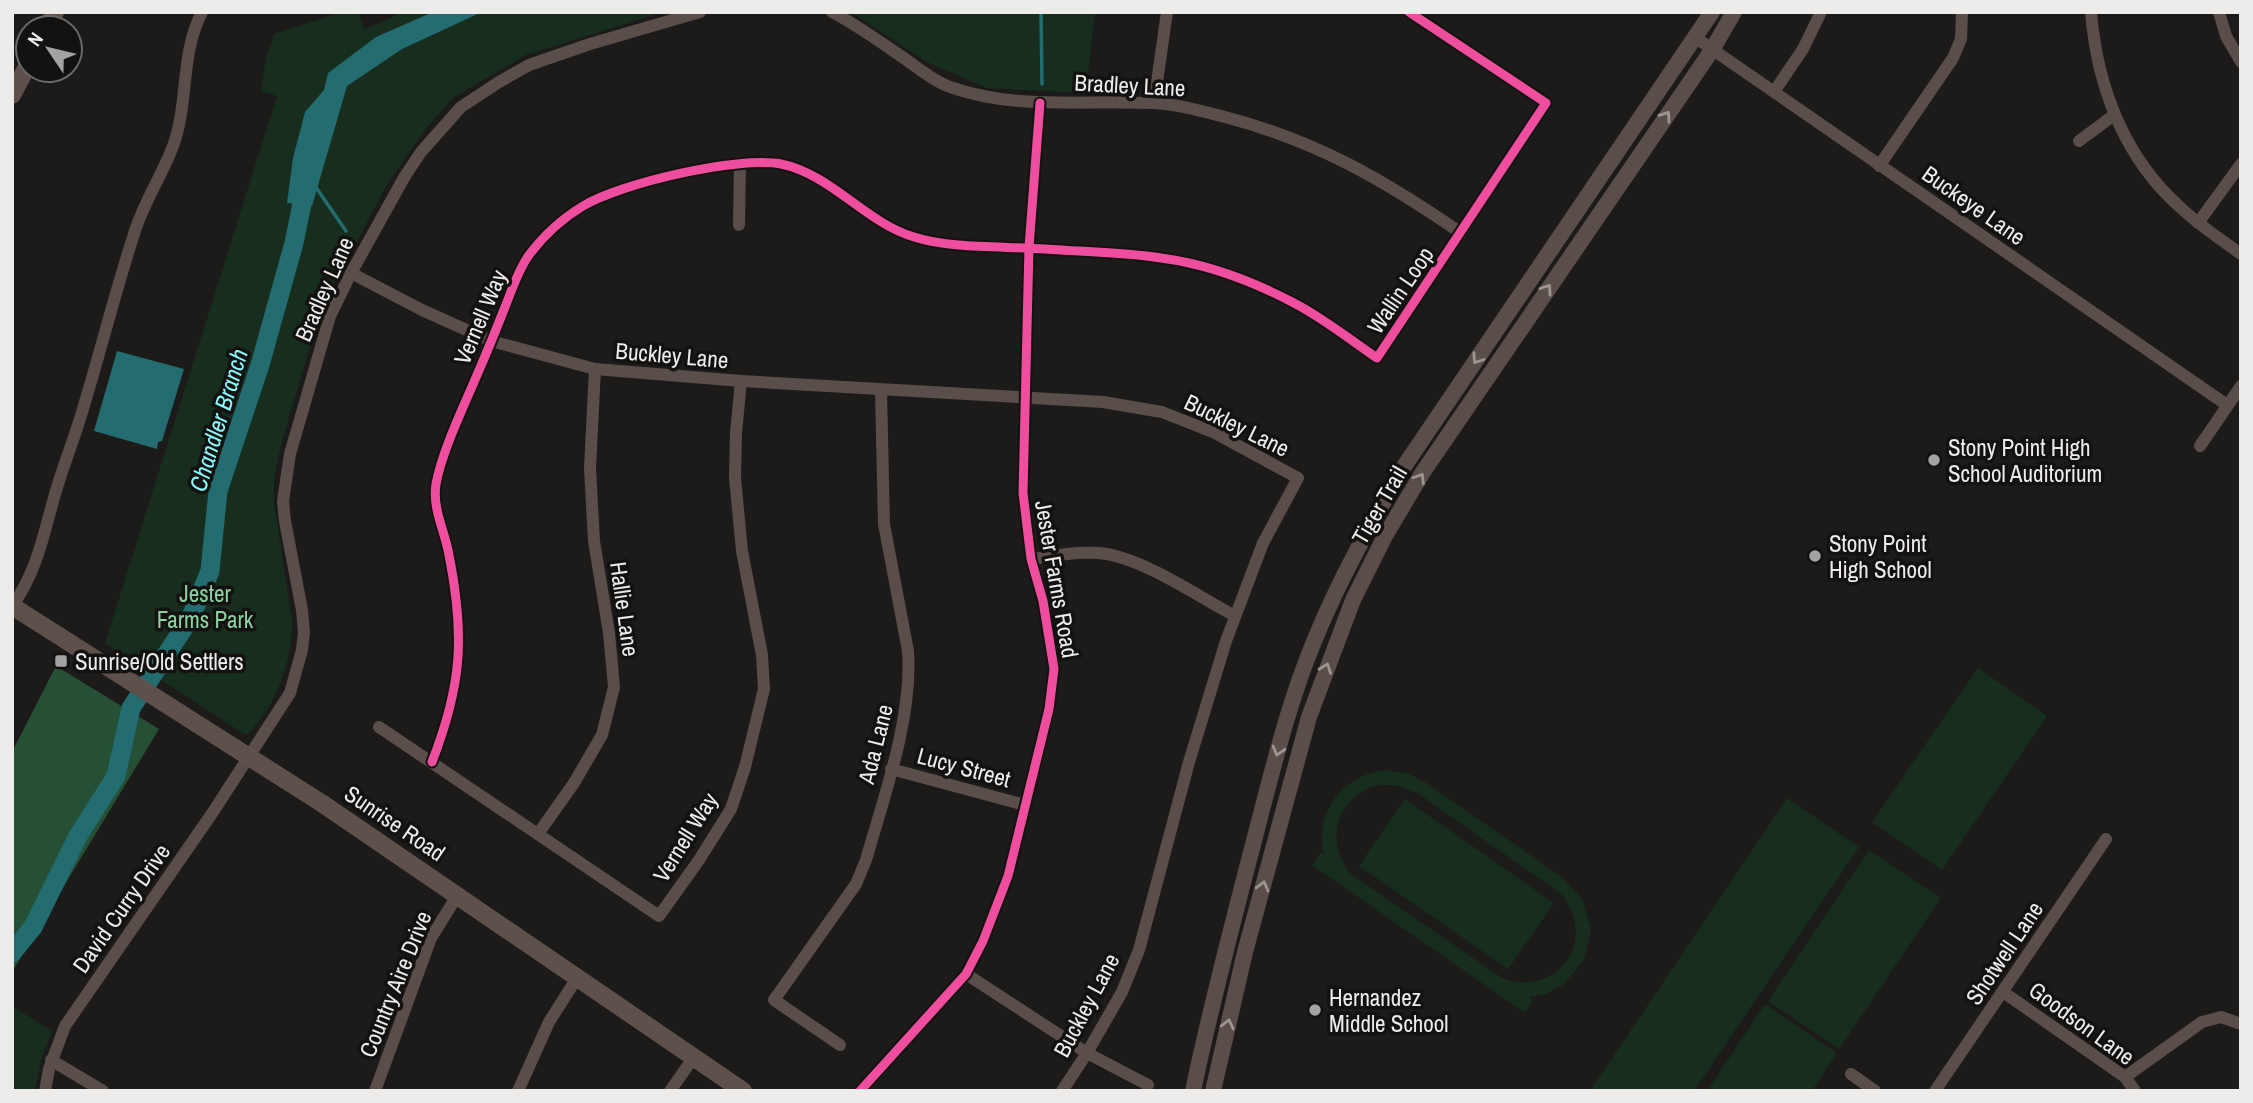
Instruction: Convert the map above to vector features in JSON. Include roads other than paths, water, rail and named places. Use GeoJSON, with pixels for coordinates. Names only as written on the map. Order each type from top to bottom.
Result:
{"type":"FeatureCollection","features":[{"type":"Feature","properties":{"kind":"main road","name":"Sunrise Road"},"geometry":{"type":"LineString","coordinates":[[12,606],[323,804],[743,1091]]}},
{"type":"Feature","properties":{"kind":"street"},"geometry":{"type":"LineString","coordinates":[[12,606],[40,555],[59,481],[135,230],[173,145],[181,111],[188,54],[195,26],[202,12]]}},
{"type":"Feature","properties":{"kind":"street","name":"Bradley Lane"},"geometry":{"type":"LineString","coordinates":[[250,757],[290,693],[302,650],[302,610],[283,501],[286,471],[323,336],[351,273],[386,207],[421,152],[461,107],[499,82],[528,65],[700,12]]}},
{"type":"Feature","properties":{"kind":"street","name":"Bradley Lane"},"geometry":{"type":"LineString","coordinates":[[832,12],[951,88],[983,96],[1040,103],[1154,103],[1195,109],[1251,124],[1318,148],[1378,179],[1461,233]]}},
{"type":"Feature","properties":{"kind":"street"},"geometry":{"type":"LineString","coordinates":[[1154,103],[1167,12]]}},
{"type":"Feature","properties":{"kind":"street","name":"Wallin Loop"},"geometry":{"type":"LineString","coordinates":[[1029,247],[1161,258],[1201,266],[1245,280],[1297,304],[1377,358],[1546,103],[1409,12]]}},
{"type":"Feature","properties":{"kind":"street","name":"Tiger Trail"},"geometry":{"type":"LineString","coordinates":[[1193,1091],[1214,992],[1292,701],[1314,640],[1339,586],[1368,528],[1405,465],[1713,12]]}},
{"type":"Feature","properties":{"kind":"street","name":"Tiger Trail"},"geometry":{"type":"LineString","coordinates":[[1213,1091],[1245,952],[1309,717],[1353,600],[1385,536],[1423,472],[1712,50],[1734,12]]}},
{"type":"Feature","properties":{"kind":"street"},"geometry":{"type":"LineString","coordinates":[[1774,92],[1803,49],[1821,12]]}},
{"type":"Feature","properties":{"kind":"street"},"geometry":{"type":"LineString","coordinates":[[1880,166],[1953,58],[1961,39],[1962,12]]}},
{"type":"Feature","properties":{"kind":"street"},"geometry":{"type":"LineString","coordinates":[[2091,12],[2098,68],[2114,115],[2143,165],[2179,207],[2241,254]]}},
{"type":"Feature","properties":{"kind":"street"},"geometry":{"type":"LineString","coordinates":[[2219,12],[2226,36],[2241,62]]}},
{"type":"Feature","properties":{"kind":"street","name":"Buckeye Lane"},"geometry":{"type":"LineString","coordinates":[[1696,38],[2227,405]]}},
{"type":"Feature","properties":{"kind":"street","name":"Jester Farms Road"},"geometry":{"type":"LineString","coordinates":[[860,1091],[966,974],[995,914],[1008,876],[1049,709],[1054,669],[1043,601],[1031,559],[1023,494],[1029,247],[1040,103]]}},
{"type":"Feature","properties":{"kind":"street"},"geometry":{"type":"LineString","coordinates":[[2078,141],[2114,115]]}},
{"type":"Feature","properties":{"kind":"street","name":"Vernell Way"},"geometry":{"type":"LineString","coordinates":[[432,762],[449,708],[461,644],[457,596],[448,550],[436,510],[436,482],[522,266],[540,242],[570,215],[603,197],[675,174],[740,163],[767,162],[799,170],[889,226],[912,237],[950,243],[1029,247]]}},
{"type":"Feature","properties":{"kind":"street"},"geometry":{"type":"LineString","coordinates":[[738,225],[740,163]]}},
{"type":"Feature","properties":{"kind":"street"},"geometry":{"type":"LineString","coordinates":[[2198,223],[2241,164]]}},
{"type":"Feature","properties":{"kind":"street","name":"Buckley Lane"},"geometry":{"type":"LineString","coordinates":[[351,273],[422,310],[491,341],[594,369],[741,381],[1103,402],[1162,412],[1215,433],[1298,478],[1263,543],[1235,616],[1189,762],[1139,950],[1122,992],[1062,1091]]}},
{"type":"Feature","properties":{"kind":"street","name":"Hallie Lane"},"geometry":{"type":"LineString","coordinates":[[538,834],[574,783],[602,735],[614,687],[609,633],[594,541],[590,468],[594,369]]}},
{"type":"Feature","properties":{"kind":"street","name":"Vernell Way"},"geometry":{"type":"LineString","coordinates":[[379,727],[659,916],[731,809],[745,767],[764,689],[762,655],[742,551],[735,478],[741,381]]}},
{"type":"Feature","properties":{"kind":"street"},"geometry":{"type":"LineString","coordinates":[[2200,446],[2241,386]]}},
{"type":"Feature","properties":{"kind":"street","name":"Ada Lane"},"geometry":{"type":"LineString","coordinates":[[840,1045],[774,1000],[856,884],[866,860],[906,705],[908,651],[884,524],[881,390]]}},
{"type":"Feature","properties":{"kind":"street"},"geometry":{"type":"LineString","coordinates":[[1031,559],[1077,553],[1109,554],[1149,569],[1235,616]]}},
{"type":"Feature","properties":{"kind":"street","name":"David Curry Drive"},"geometry":{"type":"LineString","coordinates":[[45,1091],[51,1060],[65,1026],[250,757]]}},
{"type":"Feature","properties":{"kind":"street","name":"Lucy Street"},"geometry":{"type":"LineString","coordinates":[[891,769],[1026,805]]}},
{"type":"Feature","properties":{"kind":"street","name":"Shotwell Lane"},"geometry":{"type":"LineString","coordinates":[[1935,1091],[2106,839]]}},
{"type":"Feature","properties":{"kind":"street","name":"Country Aire Drive"},"geometry":{"type":"LineString","coordinates":[[375,1091],[431,938],[457,896]]}},
{"type":"Feature","properties":{"kind":"street"},"geometry":{"type":"LineString","coordinates":[[966,974],[1087,1053],[1148,1086]]}},
{"type":"Feature","properties":{"kind":"street"},"geometry":{"type":"LineString","coordinates":[[518,1091],[549,1022],[577,978]]}},
{"type":"Feature","properties":{"kind":"street","name":"Goodson Lane"},"geometry":{"type":"LineString","coordinates":[[2003,992],[2125,1077],[2135,1091]]}},
{"type":"Feature","properties":{"kind":"street"},"geometry":{"type":"LineString","coordinates":[[2125,1077],[2202,1021],[2221,1017],[2241,1024]]}},
{"type":"Feature","properties":{"kind":"street"},"geometry":{"type":"LineString","coordinates":[[670,1091],[694,1057]]}},
{"type":"Feature","properties":{"kind":"street"},"geometry":{"type":"LineString","coordinates":[[51,1060],[103,1091]]}},
{"type":"Feature","properties":{"kind":"street"},"geometry":{"type":"LineString","coordinates":[[1851,1074],[1875,1091]]}},
{"type":"Feature","properties":{"kind":"water"},"geometry":{"type":"Polygon","coordinates":[[[433,12],[482,12],[402,49],[347,86],[312,206],[287,203],[293,158],[305,112],[324,90],[328,73],[376,37],[433,12]]]}},
{"type":"Feature","properties":{"kind":"water"},"geometry":{"type":"Polygon","coordinates":[[[117,351],[184,369],[162,441],[158,442],[157,449],[94,431],[117,351]]]}},
{"type":"Feature","properties":{"kind":"waterway"},"geometry":{"type":"LineString","coordinates":[[1041,12],[1042,84]]}},
{"type":"Feature","properties":{"kind":"waterway","name":"Chandler Branch"},"geometry":{"type":"LineString","coordinates":[[12,953],[33,927],[78,836],[116,776],[131,708],[191,617],[210,571],[218,491],[260,365],[294,243],[307,179]]}},
{"type":"Feature","properties":{"kind":"waterway"},"geometry":{"type":"LineString","coordinates":[[315,186],[346,231]]}},
{"type":"Feature","properties":{"kind":"place","name":"Stony Point High School Auditorium"},"geometry":{"type":"Point","coordinates":[1934,460]}},
{"type":"Feature","properties":{"kind":"place","name":"Stony Point High School"},"geometry":{"type":"Point","coordinates":[1815,556]}},
{"type":"Feature","properties":{"kind":"place","name":"Sunrise/Old Settlers"},"geometry":{"type":"Point","coordinates":[61,661]}},
{"type":"Feature","properties":{"kind":"place","name":"Hernandez Middle School"},"geometry":{"type":"Point","coordinates":[1315,1010]}},
{"type":"Feature","properties":{"kind":"park label","name":"Jester Farms Park"},"geometry":{"type":"Point","coordinates":[205,606]}}]}
